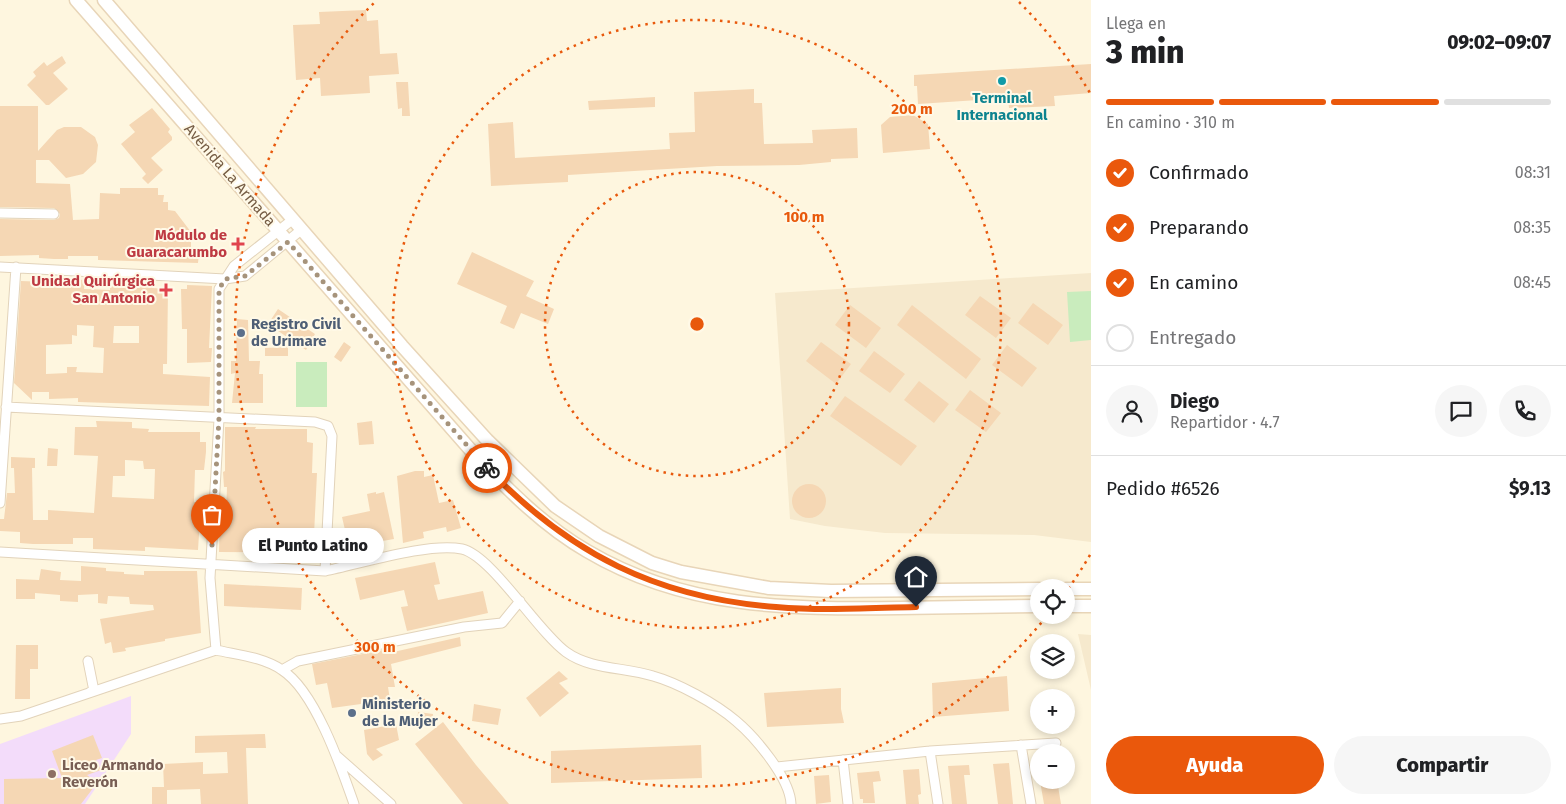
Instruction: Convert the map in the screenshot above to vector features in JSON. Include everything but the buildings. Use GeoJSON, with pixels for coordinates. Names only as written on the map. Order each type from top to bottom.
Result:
{"type":"FeatureCollection","features":[{"type":"Feature","properties":{"kind":"main road","name":"Avenida La Armada"},"geometry":{"type":"LineString","coordinates":[[76,0],[500,482],[558,531],[611,564],[652,582],[691,594],[723,601],[776,607],[835,609],[1030,606]]}},
{"type":"Feature","properties":{"kind":"main road","name":"Avenida La Armada"},"geometry":{"type":"LineString","coordinates":[[104,0],[292,220],[402,346],[509,464],[555,506],[623,550],[652,563],[681,572],[769,588],[831,591],[1030,589]]}},
{"type":"Feature","properties":{"kind":"main road"},"geometry":{"type":"LineString","coordinates":[[1075,589],[1091,589]]}},
{"type":"Feature","properties":{"kind":"main road"},"geometry":{"type":"LineString","coordinates":[[1075,606],[1091,606]]}},
{"type":"Feature","properties":{"kind":"street"},"geometry":{"type":"LineString","coordinates":[[0,213],[54,214]]}},
{"type":"Feature","properties":{"kind":"street"},"geometry":{"type":"LineString","coordinates":[[216,650],[211,603],[211,563],[219,418],[219,289],[234,266],[292,220]]}},
{"type":"Feature","properties":{"kind":"street"},"geometry":{"type":"LineString","coordinates":[[0,267],[225,279],[245,276],[301,230]]}},
{"type":"Feature","properties":{"kind":"street"},"geometry":{"type":"LineString","coordinates":[[0,503],[16,267]]}},
{"type":"Feature","properties":{"kind":"street"},"geometry":{"type":"LineString","coordinates":[[6,407],[315,422],[328,426],[332,436],[325,571]]}},
{"type":"Feature","properties":{"kind":"street"},"geometry":{"type":"LineString","coordinates":[[0,552],[325,571],[441,547],[462,549],[474,553],[520,601],[546,634],[567,653],[605,667],[632,670],[655,676],[715,706],[736,721],[777,767],[788,789],[791,804]]}},
{"type":"Feature","properties":{"kind":"street"},"geometry":{"type":"LineString","coordinates":[[282,670],[298,661],[307,659],[464,627],[502,623],[520,601]]}},
{"type":"Feature","properties":{"kind":"street"},"geometry":{"type":"LineString","coordinates":[[0,719],[21,716],[216,650],[247,656],[282,670],[311,702],[335,754],[354,804]]}},
{"type":"Feature","properties":{"kind":"street"},"geometry":{"type":"LineString","coordinates":[[88,661],[94,691]]}},
{"type":"Feature","properties":{"kind":"street"},"geometry":{"type":"LineString","coordinates":[[777,767],[930,751],[1056,743]]}},
{"type":"Feature","properties":{"kind":"street"},"geometry":{"type":"LineString","coordinates":[[1021,745],[1031,804]]}},
{"type":"Feature","properties":{"kind":"street"},"geometry":{"type":"LineString","coordinates":[[930,751],[938,804]]}},
{"type":"Feature","properties":{"kind":"street"},"geometry":{"type":"LineString","coordinates":[[335,754],[391,804]]}},
{"type":"Feature","properties":{"kind":"street"},"geometry":{"type":"LineString","coordinates":[[843,760],[848,804]]}},
{"type":"Feature","properties":{"kind":"shaded area"},"geometry":{"type":"Polygon","coordinates":[[[1091,273],[1091,542],[1034,535],[885,533],[825,526],[790,519],[775,293],[1091,273]]]}},
{"type":"Feature","properties":{"kind":"shaded area"},"geometry":{"type":"Polygon","coordinates":[[[1078,634],[1091,635],[1091,690],[1078,634]]]}},
{"type":"Feature","properties":{"kind":"shaded area","name":"Liceo Armando Reverón"},"geometry":{"type":"Polygon","coordinates":[[[131,696],[131,734],[85,804],[0,804],[0,744],[131,696]]]}},
{"type":"Feature","properties":{"kind":"green space"},"geometry":{"type":"Polygon","coordinates":[[[1091,291],[1091,340],[1070,342],[1067,292],[1091,291]]]}},
{"type":"Feature","properties":{"kind":"green space"},"geometry":{"type":"Polygon","coordinates":[[[296,362],[327,362],[327,407],[296,407],[296,362]]]}},
{"type":"Feature","properties":{"kind":"way so far"},"geometry":{"type":"LineString","coordinates":[[212,545],[219,418],[219,289],[225,279],[245,276],[288,242],[487,468]]}},
{"type":"Feature","properties":{"kind":"place","name":"Terminal Internacional"},"geometry":{"type":"Point","coordinates":[1002,81]}},
{"type":"Feature","properties":{"kind":"place","name":"Módulo de Guaracarumbo"},"geometry":{"type":"Point","coordinates":[238,244]}},
{"type":"Feature","properties":{"kind":"place","name":"Unidad Quirúrgica San Antonio"},"geometry":{"type":"Point","coordinates":[166,290]}},
{"type":"Feature","properties":{"kind":"place","name":"Registro Civil de Urimare"},"geometry":{"type":"Point","coordinates":[241,333]}},
{"type":"Feature","properties":{"kind":"place","name":"El Punto Latino"},"geometry":{"type":"Point","coordinates":[212,545]}},
{"type":"Feature","properties":{"kind":"place","name":"Ministerio de la Mujer"},"geometry":{"type":"Point","coordinates":[352,713]}},
{"type":"Feature","properties":{"kind":"place","name":"Liceo Armando Reverón"},"geometry":{"type":"Point","coordinates":[52,774]}},
{"type":"Feature","properties":{"kind":"route"},"geometry":{"type":"LineString","coordinates":[[487,468],[528,506],[585,550],[636,576],[660,584],[691,594],[723,601],[776,607],[806,609],[916,607]]}}]}
